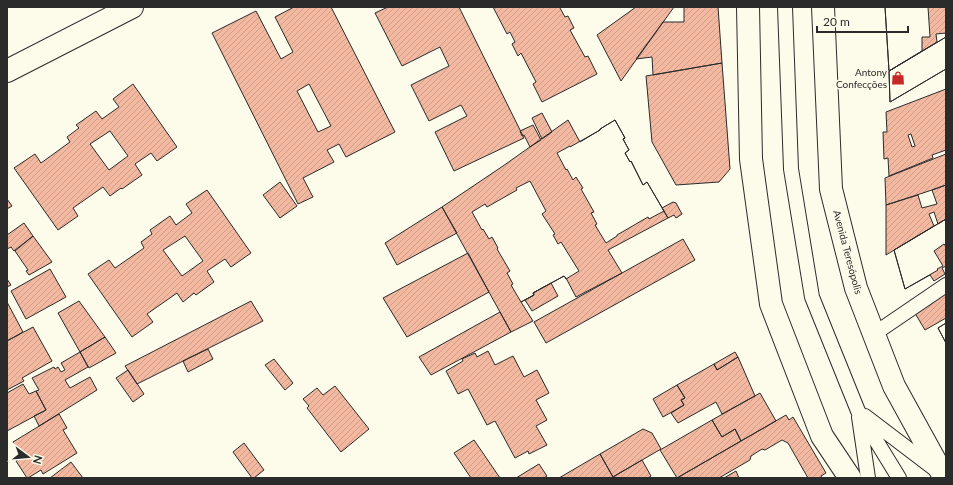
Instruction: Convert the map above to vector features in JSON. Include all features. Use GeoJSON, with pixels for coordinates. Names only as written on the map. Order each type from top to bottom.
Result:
{"type":"FeatureCollection","features":[{"type":"Feature","properties":{"kind":"main road"},"geometry":{"type":"LineString","coordinates":[[7,71],[132,7]]}},
{"type":"Feature","properties":{"kind":"main road"},"geometry":{"type":"LineString","coordinates":[[748,7],[752,159],[771,304],[822,436],[850,478]]}},
{"type":"Feature","properties":{"kind":"main road","name":"Avenida Teresópolis"},"geometry":{"type":"LineString","coordinates":[[823,7],[831,189],[856,288],[894,386],[943,476]]}},
{"type":"Feature","properties":{"kind":"lane"},"geometry":{"type":"LineString","coordinates":[[785,7],[791,169],[812,296],[858,411],[899,478]]}},
{"type":"Feature","properties":{"kind":"lane"},"geometry":{"type":"LineString","coordinates":[[874,334],[946,285]]}},
{"type":"Feature","properties":{"kind":"lane"},"geometry":{"type":"LineString","coordinates":[[858,411],[943,476]]}},
{"type":"Feature","properties":{"kind":"lane"},"geometry":{"type":"LineString","coordinates":[[858,411],[868,478]]}},
{"type":"Feature","properties":{"kind":"building"},"geometry":{"type":"Polygon","coordinates":[[[294,7],[331,7],[395,132],[346,157],[339,144],[327,150],[334,162],[303,178],[313,197],[298,204],[212,33],[256,11],[281,59],[293,52],[275,17],[294,7]],[[309,84],[297,91],[318,132],[331,126],[309,84]]]}},
{"type":"Feature","properties":{"kind":"building"},"geometry":{"type":"Polygon","coordinates":[[[388,7],[459,7],[524,138],[454,171],[435,132],[467,116],[461,105],[429,121],[411,85],[449,66],[440,47],[402,66],[375,13],[388,7]]]}},
{"type":"Feature","properties":{"kind":"building"},"geometry":{"type":"Polygon","coordinates":[[[493,7],[561,7],[560,8],[565,17],[568,16],[574,28],[570,30],[585,57],[588,56],[597,74],[542,102],[533,84],[536,82],[521,53],[518,56],[512,44],[515,42],[510,32],[507,34],[493,7]]]}},
{"type":"Feature","properties":{"kind":"building"},"geometry":{"type":"Polygon","coordinates":[[[636,7],[674,7],[621,81],[597,35],[636,7]]]}},
{"type":"Feature","properties":{"kind":"building"},"geometry":{"type":"Polygon","coordinates":[[[684,7],[718,7],[722,63],[653,75],[652,57],[636,59],[663,22],[684,22],[684,7]]]}},
{"type":"Feature","properties":{"kind":"building"},"geometry":{"type":"Polygon","coordinates":[[[885,7],[946,7],[946,33],[936,34],[937,42],[889,71],[885,7]]]}},
{"type":"Feature","properties":{"kind":"building"},"geometry":{"type":"Polygon","coordinates":[[[885,7],[928,7],[930,37],[922,37],[922,51],[889,71],[885,7]]]}},
{"type":"Feature","properties":{"kind":"building"},"geometry":{"type":"Polygon","coordinates":[[[946,37],[946,69],[890,102],[889,71],[946,37]]]}},
{"type":"Feature","properties":{"kind":"building"},"geometry":{"type":"Polygon","coordinates":[[[946,37],[946,69],[890,102],[889,71],[946,37]]]}},
{"type":"Feature","properties":{"kind":"building"},"geometry":{"type":"Polygon","coordinates":[[[722,63],[730,169],[719,182],[676,185],[652,142],[646,76],[722,63]]]}},
{"type":"Feature","properties":{"kind":"building"},"geometry":{"type":"Polygon","coordinates":[[[133,84],[177,147],[157,161],[151,153],[135,164],[142,175],[110,196],[103,187],[73,208],[78,216],[58,230],[14,168],[35,154],[41,163],[70,142],[67,137],[79,128],[76,125],[96,111],[102,119],[119,107],[113,99],[133,84]]]}},
{"type":"Feature","properties":{"kind":"building"},"geometry":{"type":"Polygon","coordinates":[[[946,89],[946,150],[932,155],[933,158],[889,176],[888,158],[884,159],[883,132],[887,132],[886,112],[946,89]],[[911,134],[908,135],[912,147],[915,146],[911,134]]]}},
{"type":"Feature","properties":{"kind":"building"},"geometry":{"type":"Polygon","coordinates":[[[542,113],[552,132],[542,139],[532,118],[542,113]]]}},
{"type":"Feature","properties":{"kind":"building"},"geometry":{"type":"Polygon","coordinates":[[[568,120],[580,142],[615,120],[625,138],[623,139],[629,150],[625,153],[630,162],[631,161],[643,185],[647,182],[668,218],[608,250],[622,273],[576,297],[564,276],[533,293],[534,295],[521,302],[533,321],[511,332],[442,207],[568,120]]]}},
{"type":"Feature","properties":{"kind":"building"},"geometry":{"type":"Polygon","coordinates":[[[615,120],[625,138],[623,139],[629,150],[625,153],[630,162],[631,161],[643,185],[647,182],[664,211],[649,219],[648,217],[606,243],[595,225],[597,224],[591,213],[594,212],[581,189],[583,188],[576,177],[573,180],[557,153],[600,130],[615,120]]]}},
{"type":"Feature","properties":{"kind":"building"},"geometry":{"type":"Polygon","coordinates":[[[533,125],[541,140],[530,147],[524,135],[522,136],[520,131],[533,125]]]}},
{"type":"Feature","properties":{"kind":"building"},"geometry":{"type":"Polygon","coordinates":[[[110,131],[128,156],[109,170],[90,144],[110,131]]]}},
{"type":"Feature","properties":{"kind":"building"},"geometry":{"type":"Polygon","coordinates":[[[946,154],[946,185],[886,205],[885,178],[946,154]]]}},
{"type":"Feature","properties":{"kind":"building"},"geometry":{"type":"Polygon","coordinates":[[[530,181],[546,211],[542,214],[555,234],[553,235],[558,244],[561,242],[579,271],[566,279],[564,276],[533,293],[534,295],[521,302],[511,285],[513,284],[507,273],[510,271],[497,249],[498,248],[492,237],[489,239],[483,229],[482,230],[472,212],[485,204],[487,207],[517,190],[516,188],[530,181]]]}},
{"type":"Feature","properties":{"kind":"building"},"geometry":{"type":"Polygon","coordinates":[[[280,182],[297,206],[280,218],[263,195],[280,182]]]}},
{"type":"Feature","properties":{"kind":"building"},"geometry":{"type":"Polygon","coordinates":[[[946,185],[946,219],[938,224],[934,212],[929,214],[934,226],[886,255],[886,205],[918,195],[922,208],[937,204],[932,190],[946,185]]]}},
{"type":"Feature","properties":{"kind":"building"},"geometry":{"type":"Polygon","coordinates":[[[207,190],[251,253],[231,267],[225,259],[207,271],[214,282],[196,295],[194,293],[183,302],[177,293],[147,314],[153,322],[132,337],[88,274],[109,260],[115,268],[144,248],[141,242],[152,234],[150,230],[170,216],[176,225],[192,213],[186,204],[207,190]]]}},
{"type":"Feature","properties":{"kind":"building"},"geometry":{"type":"Polygon","coordinates":[[[7,199],[12,206],[7,209],[7,199]]]}},
{"type":"Feature","properties":{"kind":"building"},"geometry":{"type":"Polygon","coordinates":[[[673,202],[676,203],[682,214],[676,218],[674,215],[668,218],[662,208],[673,202]]]}},
{"type":"Feature","properties":{"kind":"building"},"geometry":{"type":"Polygon","coordinates":[[[442,207],[457,233],[397,265],[385,243],[442,207]]]}},
{"type":"Feature","properties":{"kind":"building"},"geometry":{"type":"Polygon","coordinates":[[[946,219],[946,266],[942,268],[945,274],[934,281],[930,275],[905,289],[894,250],[946,219]]]}},
{"type":"Feature","properties":{"kind":"building"},"geometry":{"type":"Polygon","coordinates":[[[946,219],[946,247],[944,244],[934,251],[943,266],[905,289],[894,250],[946,219]]]}},
{"type":"Feature","properties":{"kind":"building"},"geometry":{"type":"Polygon","coordinates":[[[24,223],[33,236],[14,251],[11,247],[7,249],[7,235],[24,223]]]}},
{"type":"Feature","properties":{"kind":"building"},"geometry":{"type":"Polygon","coordinates":[[[33,236],[52,262],[29,275],[26,271],[28,270],[15,251],[33,236]]]}},
{"type":"Feature","properties":{"kind":"building"},"geometry":{"type":"Polygon","coordinates":[[[185,236],[203,261],[182,276],[163,250],[185,236]]]}},
{"type":"Feature","properties":{"kind":"building"},"geometry":{"type":"Polygon","coordinates":[[[683,239],[695,260],[546,343],[534,322],[683,239]]]}},
{"type":"Feature","properties":{"kind":"building"},"geometry":{"type":"Polygon","coordinates":[[[468,253],[489,292],[407,337],[383,298],[468,253]]]}},
{"type":"Feature","properties":{"kind":"building"},"geometry":{"type":"Polygon","coordinates":[[[50,269],[66,297],[26,319],[11,291],[50,269]]]}},
{"type":"Feature","properties":{"kind":"building"},"geometry":{"type":"Polygon","coordinates":[[[7,279],[11,285],[7,287],[7,279]]]}},
{"type":"Feature","properties":{"kind":"building"},"geometry":{"type":"Polygon","coordinates":[[[551,283],[558,296],[532,311],[525,300],[534,295],[533,293],[551,283]]]}},
{"type":"Feature","properties":{"kind":"building"},"geometry":{"type":"Polygon","coordinates":[[[946,290],[946,318],[925,330],[913,310],[946,290]]]}},
{"type":"Feature","properties":{"kind":"building"},"geometry":{"type":"Polygon","coordinates":[[[79,301],[105,337],[80,352],[58,313],[79,301]]]}},
{"type":"Feature","properties":{"kind":"building"},"geometry":{"type":"Polygon","coordinates":[[[251,301],[263,321],[137,384],[125,366],[251,301]]]}},
{"type":"Feature","properties":{"kind":"building"},"geometry":{"type":"Polygon","coordinates":[[[7,302],[23,332],[7,341],[7,302]]]}},
{"type":"Feature","properties":{"kind":"building"},"geometry":{"type":"Polygon","coordinates":[[[500,312],[511,332],[431,375],[419,357],[500,312]]]}},
{"type":"Feature","properties":{"kind":"building"},"geometry":{"type":"Polygon","coordinates":[[[946,323],[946,343],[938,328],[946,323]]]}},
{"type":"Feature","properties":{"kind":"building"},"geometry":{"type":"Polygon","coordinates":[[[946,323],[946,343],[938,328],[946,323]]]}},
{"type":"Feature","properties":{"kind":"building"},"geometry":{"type":"Polygon","coordinates":[[[33,327],[52,361],[22,378],[24,381],[7,390],[7,341],[33,327]]]}},
{"type":"Feature","properties":{"kind":"building"},"geometry":{"type":"Polygon","coordinates":[[[105,337],[116,353],[89,368],[80,352],[105,337]]]}},
{"type":"Feature","properties":{"kind":"building"},"geometry":{"type":"Polygon","coordinates":[[[208,349],[213,359],[188,372],[183,361],[208,349]]]}},
{"type":"Feature","properties":{"kind":"building"},"geometry":{"type":"Polygon","coordinates":[[[488,351],[495,365],[513,356],[524,377],[537,370],[549,393],[536,400],[547,420],[536,426],[547,445],[529,454],[528,451],[515,458],[495,421],[487,425],[468,389],[458,394],[446,371],[463,361],[462,359],[475,353],[477,357],[488,351]]]}},
{"type":"Feature","properties":{"kind":"building"},"geometry":{"type":"Polygon","coordinates":[[[80,352],[88,367],[65,380],[70,388],[90,377],[97,390],[39,426],[34,416],[46,410],[36,391],[39,390],[32,378],[54,367],[55,369],[58,367],[61,372],[65,370],[61,363],[80,352]]]}},
{"type":"Feature","properties":{"kind":"building"},"geometry":{"type":"Polygon","coordinates":[[[735,352],[738,357],[717,370],[714,364],[735,352]]]}},
{"type":"Feature","properties":{"kind":"building"},"geometry":{"type":"Polygon","coordinates":[[[738,357],[755,396],[722,414],[716,402],[678,423],[671,413],[684,405],[681,400],[685,398],[677,385],[714,364],[717,370],[738,357]]]}},
{"type":"Feature","properties":{"kind":"building"},"geometry":{"type":"Polygon","coordinates":[[[274,359],[293,383],[285,390],[265,365],[274,359]]]}},
{"type":"Feature","properties":{"kind":"building"},"geometry":{"type":"Polygon","coordinates":[[[128,370],[144,394],[133,402],[116,378],[128,370]]]}},
{"type":"Feature","properties":{"kind":"building"},"geometry":{"type":"Polygon","coordinates":[[[23,384],[29,394],[36,391],[46,410],[7,431],[7,393],[23,384]]]}},
{"type":"Feature","properties":{"kind":"building"},"geometry":{"type":"Polygon","coordinates":[[[677,385],[685,398],[681,400],[684,405],[663,417],[653,399],[677,385]]]}},
{"type":"Feature","properties":{"kind":"building"},"geometry":{"type":"Polygon","coordinates":[[[335,386],[369,429],[341,452],[307,408],[309,406],[303,399],[317,388],[323,395],[335,386]]]}},
{"type":"Feature","properties":{"kind":"building"},"geometry":{"type":"Polygon","coordinates":[[[760,393],[776,421],[741,441],[735,429],[722,437],[712,420],[760,393]]]}},
{"type":"Feature","properties":{"kind":"building"},"geometry":{"type":"Polygon","coordinates":[[[59,414],[67,428],[63,430],[77,453],[43,474],[41,470],[27,478],[16,461],[21,457],[13,442],[59,414]]]}},
{"type":"Feature","properties":{"kind":"building"},"geometry":{"type":"Polygon","coordinates":[[[786,415],[789,420],[793,417],[826,473],[821,476],[822,478],[677,478],[786,415]]]}},
{"type":"Feature","properties":{"kind":"building"},"geometry":{"type":"Polygon","coordinates":[[[712,420],[722,437],[735,429],[741,441],[677,478],[660,450],[712,420]]]}},
{"type":"Feature","properties":{"kind":"building"},"geometry":{"type":"Polygon","coordinates":[[[643,429],[652,433],[661,449],[613,477],[600,454],[643,429]]]}},
{"type":"Feature","properties":{"kind":"building"},"geometry":{"type":"Polygon","coordinates":[[[474,440],[500,478],[471,478],[454,453],[474,440]]]}},
{"type":"Feature","properties":{"kind":"building"},"geometry":{"type":"Polygon","coordinates":[[[782,440],[788,443],[808,478],[719,478],[750,460],[751,456],[762,449],[765,450],[782,440]]]}},
{"type":"Feature","properties":{"kind":"building"},"geometry":{"type":"Polygon","coordinates":[[[244,443],[264,470],[254,478],[252,478],[233,452],[244,443]]]}},
{"type":"Feature","properties":{"kind":"building"},"geometry":{"type":"Polygon","coordinates":[[[600,454],[613,477],[559,478],[600,454]]]}},
{"type":"Feature","properties":{"kind":"building"},"geometry":{"type":"Polygon","coordinates":[[[642,460],[651,476],[648,478],[611,478],[642,460]]]}},
{"type":"Feature","properties":{"kind":"building"},"geometry":{"type":"Polygon","coordinates":[[[71,462],[83,478],[50,478],[71,462]]]}},
{"type":"Feature","properties":{"kind":"building"},"geometry":{"type":"Polygon","coordinates":[[[539,464],[547,476],[544,478],[516,478],[539,464]]]}},
{"type":"Feature","properties":{"kind":"building"},"geometry":{"type":"Polygon","coordinates":[[[736,471],[739,478],[724,478],[736,471]]]}},
{"type":"Feature","properties":{"kind":"place","name":"Antony Confecções"},"geometry":{"type":"Point","coordinates":[898,78]}}]}
